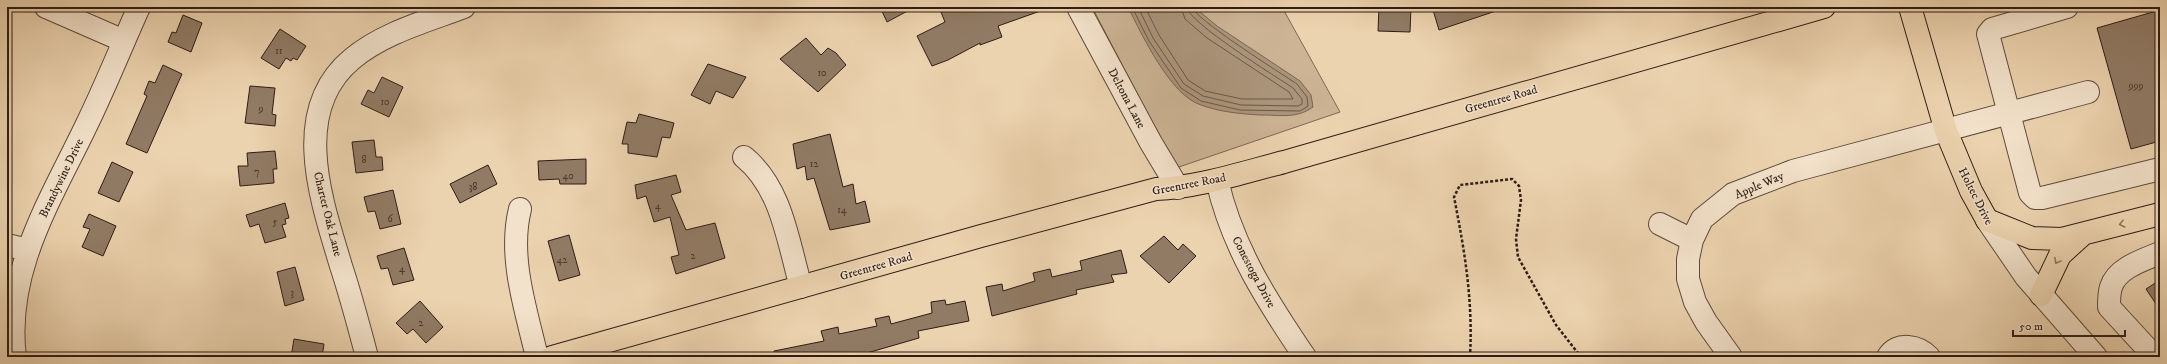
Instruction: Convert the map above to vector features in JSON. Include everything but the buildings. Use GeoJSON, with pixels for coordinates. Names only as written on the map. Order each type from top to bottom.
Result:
{"type":"FeatureCollection","features":[{"type":"Feature","properties":{"kind":"main road","name":"Greentree Road"},"geometry":{"type":"LineString","coordinates":[[552,357],[1156,190],[1178,188],[1217,180],[1824,7]]}},
{"type":"Feature","properties":{"kind":"main road","name":"Holtec Drive"},"geometry":{"type":"LineString","coordinates":[[1910,7],[1946,131],[1971,191],[1987,220]]}},
{"type":"Feature","properties":{"kind":"main road"},"geometry":{"type":"LineString","coordinates":[[1987,220],[2032,238],[2062,239],[2160,214]]}},
{"type":"Feature","properties":{"kind":"main road"},"geometry":{"type":"LineString","coordinates":[[2041,295],[2060,255],[2082,234]]}},
{"type":"Feature","properties":{"kind":"street"},"geometry":{"type":"LineString","coordinates":[[46,7],[124,41]]}},
{"type":"Feature","properties":{"kind":"street","name":"Brandywine Drive"},"geometry":{"type":"LineString","coordinates":[[12,351],[16,291],[28,250],[139,7]]}},
{"type":"Feature","properties":{"kind":"street","name":"Charter Oak Lane"},"geometry":{"type":"LineString","coordinates":[[367,357],[330,230],[319,183],[315,150],[316,128],[320,108],[328,89],[339,71],[357,55],[402,31],[464,7]]}},
{"type":"Feature","properties":{"kind":"street","name":"Deltona Lane"},"geometry":{"type":"LineString","coordinates":[[1078,7],[1151,143],[1178,188]]}},
{"type":"Feature","properties":{"kind":"street"},"geometry":{"type":"LineString","coordinates":[[2066,7],[1992,29],[1988,36],[2028,190],[2035,198],[2042,198],[2160,169]]}},
{"type":"Feature","properties":{"kind":"street","name":"Apple Way"},"geometry":{"type":"LineString","coordinates":[[1730,357],[1706,322],[1695,302],[1688,279],[1688,259],[1692,240],[1702,219],[1733,194],[1753,185],[1793,171],[2088,92]]}},
{"type":"Feature","properties":{"kind":"street"},"geometry":{"type":"LineString","coordinates":[[744,157],[755,166],[773,192],[801,287]]}},
{"type":"Feature","properties":{"kind":"street","name":"Conestoga Drive"},"geometry":{"type":"LineString","coordinates":[[1217,180],[1222,203],[1248,268],[1298,355]]}},
{"type":"Feature","properties":{"kind":"street"},"geometry":{"type":"LineString","coordinates":[[520,209],[516,227],[517,258],[525,308],[537,357]]}},
{"type":"Feature","properties":{"kind":"street","name":"Holtec Drive"},"geometry":{"type":"LineString","coordinates":[[1987,220],[2005,250],[2041,295],[2096,357]]}},
{"type":"Feature","properties":{"kind":"street"},"geometry":{"type":"LineString","coordinates":[[1660,224],[1692,240]]}},
{"type":"Feature","properties":{"kind":"street"},"geometry":{"type":"LineString","coordinates":[[7,245],[28,250]]}},
{"type":"Feature","properties":{"kind":"street"},"geometry":{"type":"LineString","coordinates":[[2155,357],[2109,307],[2111,287],[2122,272],[2141,261],[2160,253]]}},
{"type":"Feature","properties":{"kind":"street"},"geometry":{"type":"LineString","coordinates":[[1888,357],[1895,350],[1908,346],[1921,350],[1929,357]]}},
{"type":"Feature","properties":{"kind":"path"},"geometry":{"type":"LineString","coordinates":[[1470,357],[1471,317],[1469,278],[1454,197],[1460,186],[1512,180],[1519,186],[1521,200],[1516,240],[1518,257],[1556,325],[1581,357]]}},
{"type":"Feature","properties":{"kind":"shaded area"},"geometry":{"type":"Polygon","coordinates":[[[1092,7],[1282,7],[1340,112],[1176,168],[1092,7]]]}},
{"type":"Feature","properties":{"kind":"water"},"geometry":{"type":"Polygon","coordinates":[[[1128,7],[1194,7],[1217,26],[1300,81],[1311,95],[1313,107],[1301,113],[1282,116],[1253,115],[1231,112],[1201,105],[1190,99],[1178,89],[1168,77],[1149,48],[1128,7]]]}}]}
